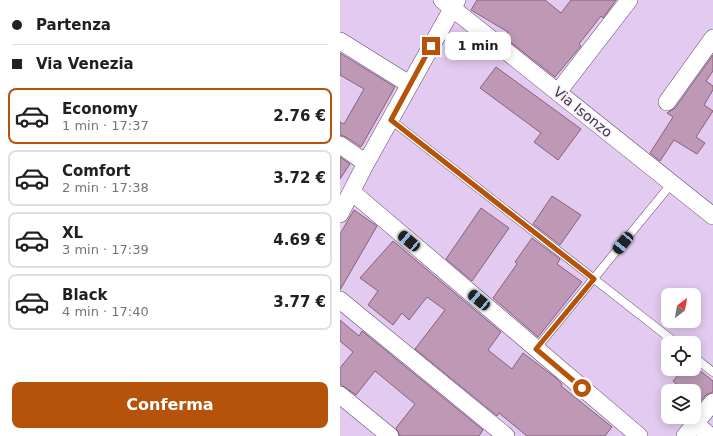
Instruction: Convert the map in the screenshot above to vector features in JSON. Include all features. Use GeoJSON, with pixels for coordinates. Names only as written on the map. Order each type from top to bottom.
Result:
{"type":"FeatureCollection","features":[{"type":"Feature","properties":{"kind":"street"},"geometry":{"type":"LineString","coordinates":[[558,92],[629,0]]}},
{"type":"Feature","properties":{"kind":"street"},"geometry":{"type":"LineString","coordinates":[[340,214],[366,163],[391,120],[451,3]]}},
{"type":"Feature","properties":{"kind":"street","name":"Via Isonzo"},"geometry":{"type":"LineString","coordinates":[[451,3],[558,92],[713,216]]}},
{"type":"Feature","properties":{"kind":"street"},"geometry":{"type":"LineString","coordinates":[[667,102],[713,38]]}},
{"type":"Feature","properties":{"kind":"street"},"geometry":{"type":"LineString","coordinates":[[340,41],[409,84]]}},
{"type":"Feature","properties":{"kind":"street"},"geometry":{"type":"LineString","coordinates":[[340,145],[366,163]]}},
{"type":"Feature","properties":{"kind":"street"},"geometry":{"type":"LineString","coordinates":[[352,192],[639,436]]}},
{"type":"Feature","properties":{"kind":"street"},"geometry":{"type":"LineString","coordinates":[[340,300],[506,436]]}},
{"type":"Feature","properties":{"kind":"street"},"geometry":{"type":"LineString","coordinates":[[340,395],[390,436]]}},
{"type":"Feature","properties":{"kind":"street"},"geometry":{"type":"LineString","coordinates":[[710,436],[690,430],[713,402]]}},
{"type":"Feature","properties":{"kind":"lane"},"geometry":{"type":"LineString","coordinates":[[391,120],[667,336]]}},
{"type":"Feature","properties":{"kind":"lane"},"geometry":{"type":"LineString","coordinates":[[536,349],[672,183]]}},
{"type":"Feature","properties":{"kind":"lane"},"geometry":{"type":"LineString","coordinates":[[701,363],[713,372]]}},
{"type":"Feature","properties":{"kind":"building"},"geometry":{"type":"Polygon","coordinates":[[[477,0],[545,0],[561,13],[571,0],[616,0],[603,18],[601,16],[579,44],[581,46],[555,77],[504,37],[508,32],[471,10],[477,0]]]}},
{"type":"Feature","properties":{"kind":"building"},"geometry":{"type":"Polygon","coordinates":[[[340,53],[395,87],[361,147],[346,137],[340,135],[340,122],[344,124],[364,89],[340,75],[340,53]]]}},
{"type":"Feature","properties":{"kind":"building"},"geometry":{"type":"Polygon","coordinates":[[[713,55],[713,71],[706,81],[713,86],[713,90],[704,105],[713,111],[696,137],[705,143],[697,154],[674,140],[660,161],[650,153],[673,117],[667,113],[675,108],[713,55]]]}},
{"type":"Feature","properties":{"kind":"building"},"geometry":{"type":"Polygon","coordinates":[[[496,67],[581,129],[558,160],[534,142],[541,133],[480,88],[496,67]]]}},
{"type":"Feature","properties":{"kind":"building"},"geometry":{"type":"Polygon","coordinates":[[[340,157],[350,164],[340,179],[340,157]]]}},
{"type":"Feature","properties":{"kind":"building"},"geometry":{"type":"Polygon","coordinates":[[[552,196],[581,215],[560,245],[533,224],[552,196]]]}},
{"type":"Feature","properties":{"kind":"building"},"geometry":{"type":"Polygon","coordinates":[[[481,208],[509,228],[472,281],[446,259],[481,208]]]}},
{"type":"Feature","properties":{"kind":"building"},"geometry":{"type":"Polygon","coordinates":[[[354,210],[377,226],[340,290],[340,234],[354,210]]]}},
{"type":"Feature","properties":{"kind":"building"},"geometry":{"type":"Polygon","coordinates":[[[532,238],[560,259],[557,264],[582,282],[538,337],[493,298],[517,264],[515,262],[532,238]]]}},
{"type":"Feature","properties":{"kind":"building"},"geometry":{"type":"Polygon","coordinates":[[[393,241],[501,332],[488,350],[512,369],[523,353],[556,378],[562,384],[561,386],[612,427],[605,436],[527,436],[499,413],[497,416],[415,349],[445,310],[427,297],[409,320],[402,313],[393,325],[368,305],[378,291],[360,278],[393,241]]]}},
{"type":"Feature","properties":{"kind":"building"},"geometry":{"type":"Polygon","coordinates":[[[340,320],[359,336],[362,331],[483,430],[479,436],[400,436],[396,428],[415,404],[375,371],[356,395],[340,384],[340,368],[353,352],[340,341],[340,320]]]}},
{"type":"Feature","properties":{"kind":"building"},"geometry":{"type":"Polygon","coordinates":[[[701,371],[713,381],[713,392],[706,395],[701,401],[701,384],[677,384],[673,381],[677,376],[701,376],[701,371]]]}},
{"type":"Feature","properties":{"kind":"route"},"geometry":{"type":"LineString","coordinates":[[431,46],[409,84],[391,120],[594,279],[536,349],[582,388]]}}]}
